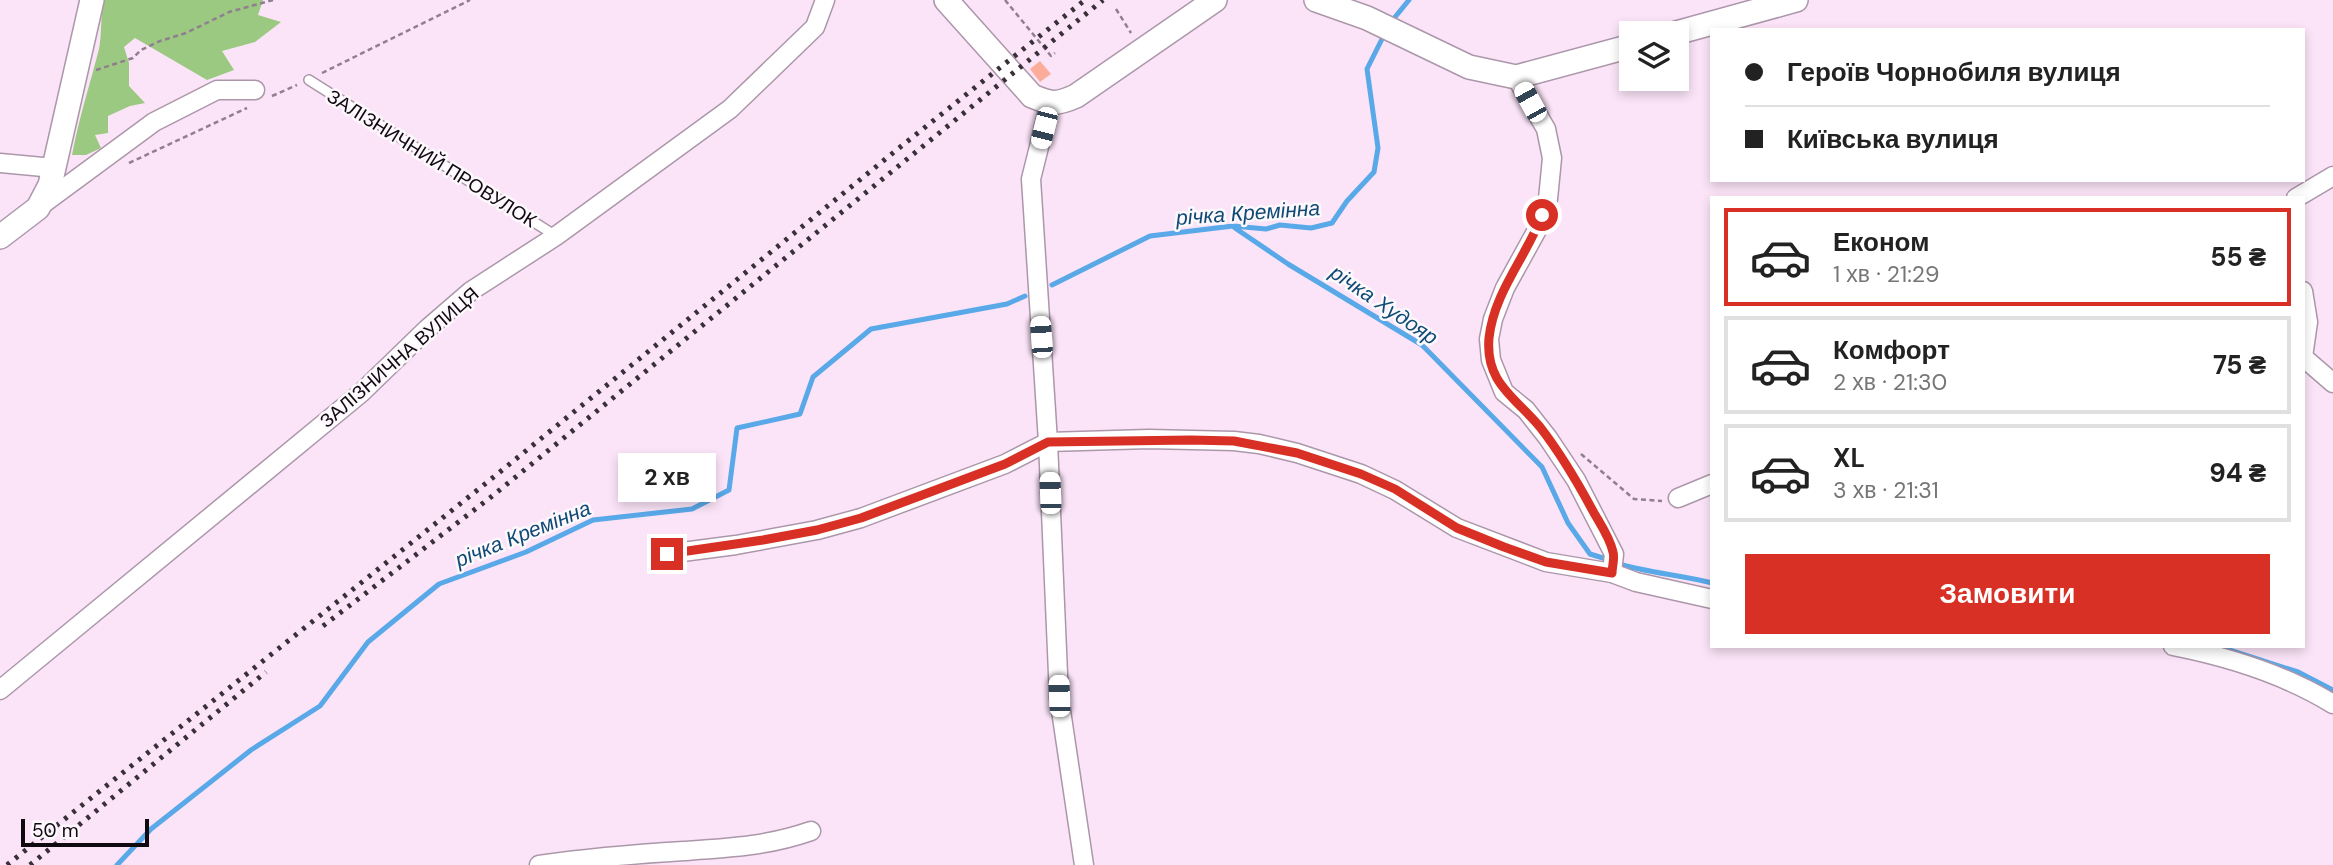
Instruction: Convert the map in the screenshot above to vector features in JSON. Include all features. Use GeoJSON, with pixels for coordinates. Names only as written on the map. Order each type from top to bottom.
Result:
{"type":"FeatureCollection","features":[{"type":"Feature","properties":{"kind":"street"},"geometry":{"type":"LineString","coordinates":[[37,208],[50,184],[92,0]]}},
{"type":"Feature","properties":{"kind":"street","name":"ЗАЛІЗНИЧНА ВУЛИЦЯ"},"geometry":{"type":"LineString","coordinates":[[0,690],[361,393],[471,291],[556,236],[730,109],[815,27],[825,0]]}},
{"type":"Feature","properties":{"kind":"street"},"geometry":{"type":"LineString","coordinates":[[946,0],[1032,96],[1050,103],[1063,102],[1076,96],[1215,0]]}},
{"type":"Feature","properties":{"kind":"street"},"geometry":{"type":"LineString","coordinates":[[1316,0],[1367,19],[1469,67],[1516,77],[1619,49]]}},
{"type":"Feature","properties":{"kind":"street"},"geometry":{"type":"LineString","coordinates":[[1689,29],[1796,0]]}},
{"type":"Feature","properties":{"kind":"street"},"geometry":{"type":"LineString","coordinates":[[1516,77],[1546,129],[1552,158],[1548,200],[1536,230],[1505,288],[1493,319],[1489,339],[1491,360],[1504,392],[1526,410],[1576,480],[1614,554],[1612,573]]}},
{"type":"Feature","properties":{"kind":"street"},"geometry":{"type":"LineString","coordinates":[[0,237],[154,122],[217,90],[257,99]]}},
{"type":"Feature","properties":{"kind":"street"},"geometry":{"type":"LineString","coordinates":[[1050,103],[1031,178],[1048,442],[1059,696],[1084,865]]}},
{"type":"Feature","properties":{"kind":"street"},"geometry":{"type":"LineString","coordinates":[[0,163],[54,168]]}},
{"type":"Feature","properties":{"kind":"street"},"geometry":{"type":"LineString","coordinates":[[2299,196],[2333,176]]}},
{"type":"Feature","properties":{"kind":"street"},"geometry":{"type":"LineString","coordinates":[[2305,303],[2308,322],[2305,343]]}},
{"type":"Feature","properties":{"kind":"street"},"geometry":{"type":"LineString","coordinates":[[2305,359],[2333,383]]}},
{"type":"Feature","properties":{"kind":"street"},"geometry":{"type":"LineString","coordinates":[[667,554],[817,530],[861,518],[1005,464],[1048,442],[1149,439],[1234,441],[1297,453],[1361,474],[1395,489],[1457,528],[1546,562],[1612,573],[1636,582],[1710,600]]}},
{"type":"Feature","properties":{"kind":"street"},"geometry":{"type":"LineString","coordinates":[[1678,498],[1710,485]]}},
{"type":"Feature","properties":{"kind":"street"},"geometry":{"type":"LineString","coordinates":[[2184,648],[2263,670],[2333,704]]}},
{"type":"Feature","properties":{"kind":"street"},"geometry":{"type":"LineString","coordinates":[[539,865],[578,859],[739,857],[811,831]]}},
{"type":"Feature","properties":{"kind":"lane","name":"ЗАЛІЗНИЧНИЙ ПРОВУЛОК"},"geometry":{"type":"LineString","coordinates":[[309,80],[556,236]]}},
{"type":"Feature","properties":{"kind":"path"},"geometry":{"type":"LineString","coordinates":[[74,83],[91,72],[133,58],[141,50],[186,33],[229,12],[273,0]]}},
{"type":"Feature","properties":{"kind":"path"},"geometry":{"type":"LineString","coordinates":[[128,164],[257,99],[274,97],[470,0]]}},
{"type":"Feature","properties":{"kind":"path"},"geometry":{"type":"LineString","coordinates":[[1005,0],[1051,56],[1055,53]]}},
{"type":"Feature","properties":{"kind":"path"},"geometry":{"type":"LineString","coordinates":[[1116,9],[1120,19]]}},
{"type":"Feature","properties":{"kind":"path"},"geometry":{"type":"LineString","coordinates":[[1032,32],[1039,27]]}},
{"type":"Feature","properties":{"kind":"path"},"geometry":{"type":"LineString","coordinates":[[257,99],[274,97]]}},
{"type":"Feature","properties":{"kind":"path"},"geometry":{"type":"LineString","coordinates":[[1575,449],[1634,499],[1655,502],[1678,498]]}},
{"type":"Feature","properties":{"kind":"green space"},"geometry":{"type":"Polygon","coordinates":[[[104,0],[263,0],[258,15],[281,22],[255,42],[222,51],[234,70],[207,80],[135,38],[124,47],[129,63],[129,86],[145,103],[130,106],[108,116],[108,133],[95,135],[101,148],[86,155],[72,155],[99,49],[104,0]]]}},
{"type":"Feature","properties":{"kind":"building"},"geometry":{"type":"Polygon","coordinates":[[[1040,61],[1051,74],[1040,82],[1030,69],[1040,61]]]}},
{"type":"Feature","properties":{"kind":"waterway","name":"річка Кремінна"},"geometry":{"type":"LineString","coordinates":[[1391,22],[1409,0]]}},
{"type":"Feature","properties":{"kind":"waterway","name":"річка Кремінна"},"geometry":{"type":"LineString","coordinates":[[1052,285],[1150,236],[1233,226],[1266,229],[1280,225],[1311,228],[1332,223],[1347,201],[1374,172],[1378,148],[1367,69],[1385,33]]}},
{"type":"Feature","properties":{"kind":"waterway","name":"річка Худояр"},"geometry":{"type":"LineString","coordinates":[[1235,228],[1288,264],[1422,345],[1542,467],[1568,523],[1590,554],[1603,558]]}},
{"type":"Feature","properties":{"kind":"waterway","name":"річка Кремінна"},"geometry":{"type":"LineString","coordinates":[[117,865],[151,829],[251,750],[320,706],[368,642],[439,584],[526,552],[593,520],[692,509],[729,490],[737,428],[800,414],[813,377],[871,329],[1007,304],[1025,296]]}},
{"type":"Feature","properties":{"kind":"waterway","name":"річка Худояр"},"geometry":{"type":"LineString","coordinates":[[1619,564],[1710,583]]}},
{"type":"Feature","properties":{"kind":"waterway","name":"річка Худояр"},"geometry":{"type":"LineString","coordinates":[[2223,648],[2298,672],[2333,690]]}},
{"type":"Feature","properties":{"kind":"railway"},"geometry":{"type":"LineString","coordinates":[[7,865],[1085,0]]}},
{"type":"Feature","properties":{"kind":"railway"},"geometry":{"type":"LineString","coordinates":[[323,626],[491,497],[1103,0]]}},
{"type":"Feature","properties":{"kind":"railway"},"geometry":{"type":"LineString","coordinates":[[30,865],[266,672]]}},
{"type":"Feature","properties":{"kind":"route"},"geometry":{"type":"LineString","coordinates":[[667,554],[817,530],[861,518],[1005,464],[1048,442],[1149,439],[1234,441],[1297,453],[1361,474],[1395,489],[1457,528],[1504,547],[1546,562],[1612,573],[1614,554],[1576,480],[1526,410],[1504,392],[1491,360],[1489,339],[1493,319],[1505,288],[1542,215]]}}]}
